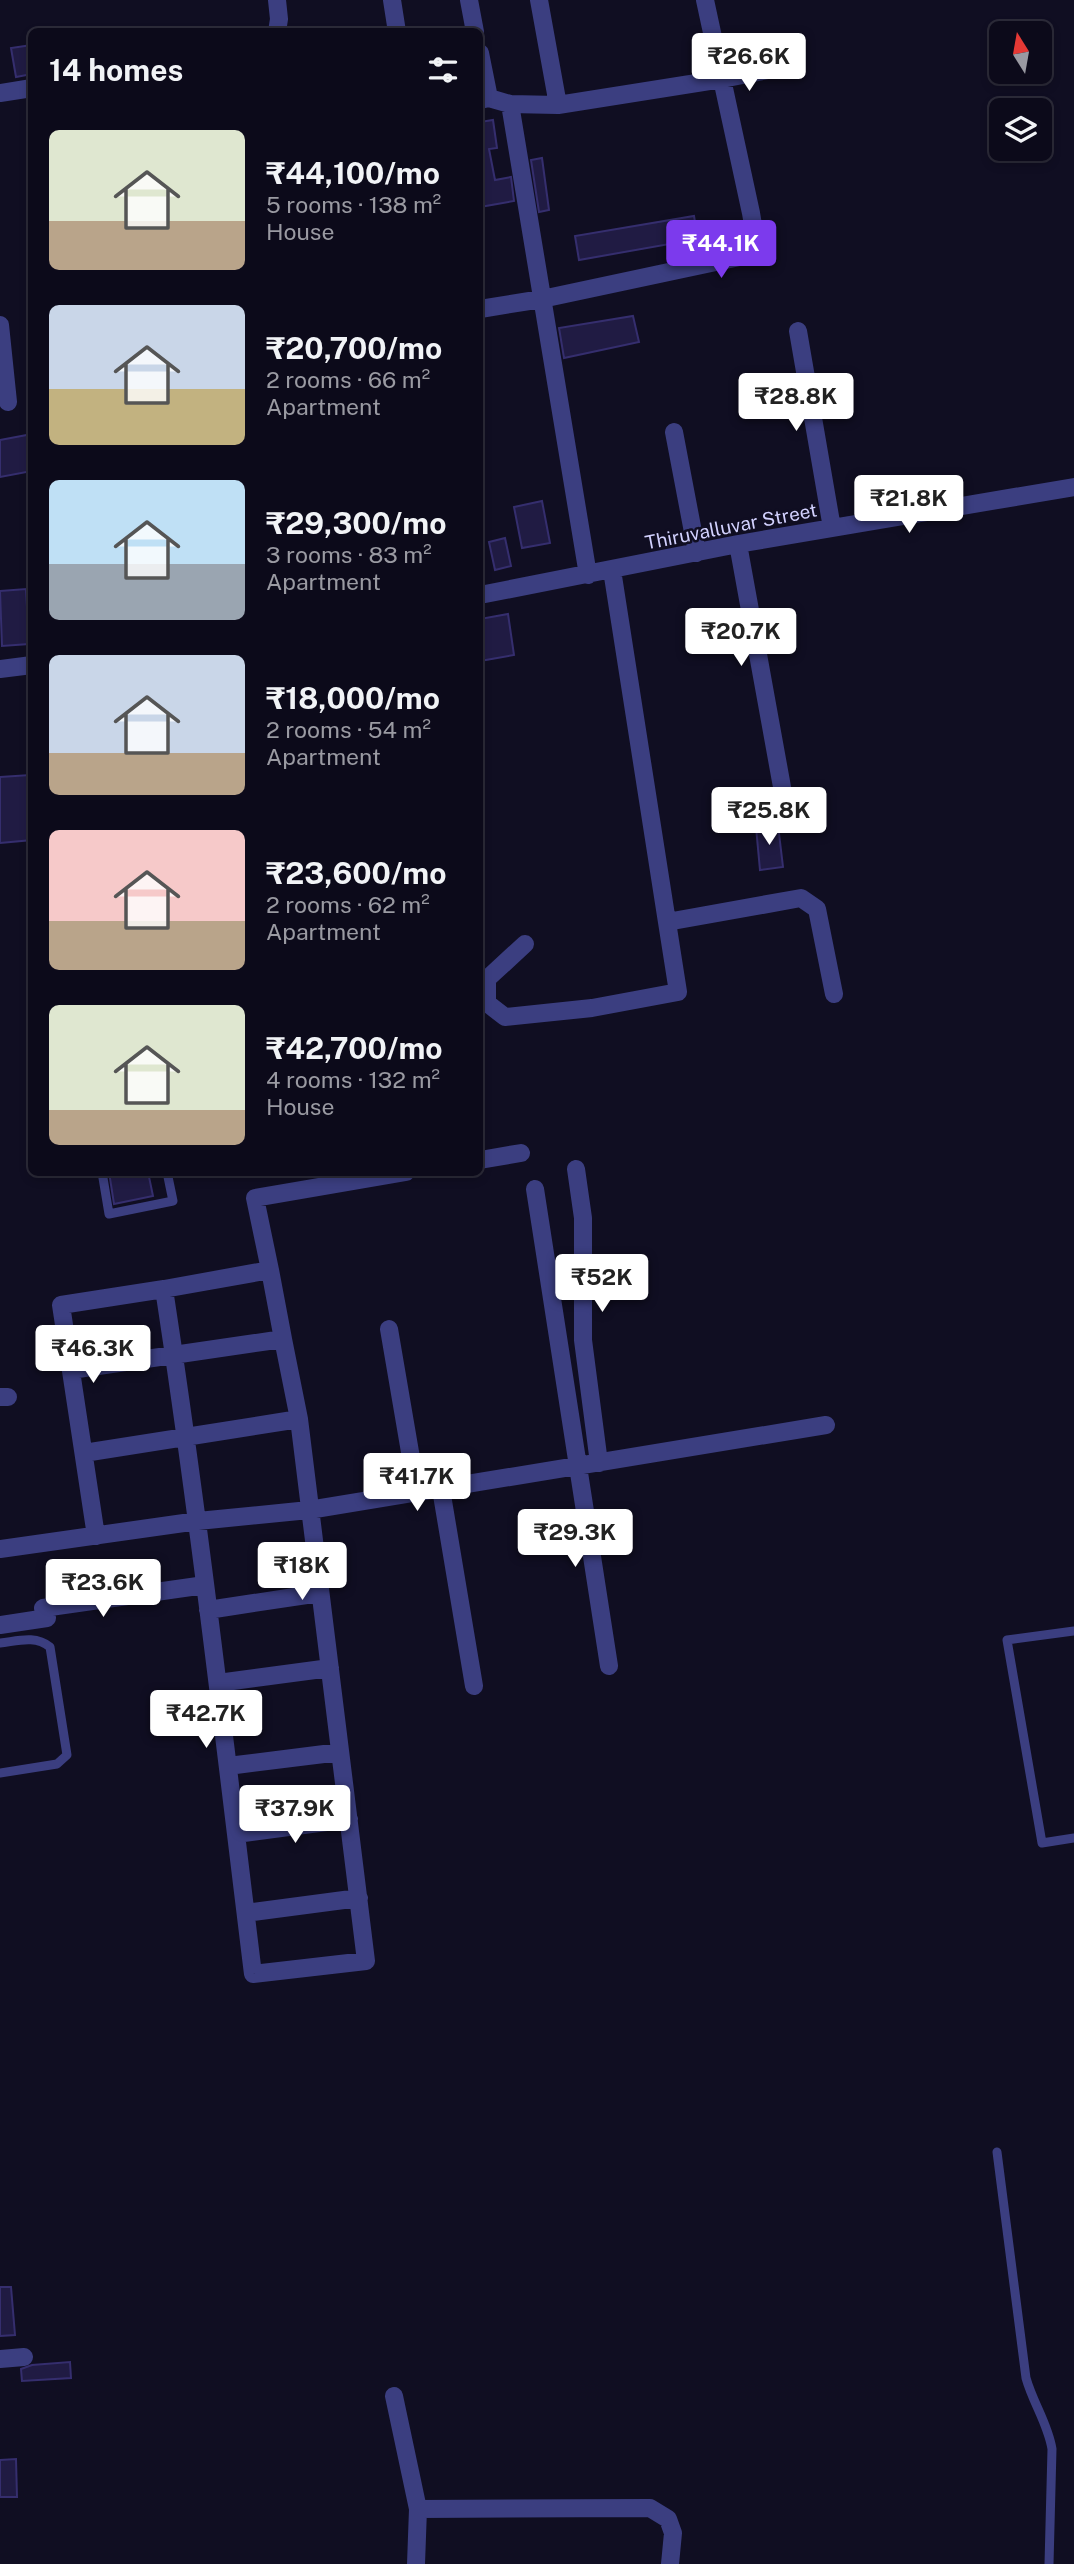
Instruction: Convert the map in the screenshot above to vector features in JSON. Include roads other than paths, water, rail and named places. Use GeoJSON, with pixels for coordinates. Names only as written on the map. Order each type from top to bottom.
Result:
{"type":"FeatureCollection","features":[{"type":"Feature","properties":{"kind":"street"},"geometry":{"type":"LineString","coordinates":[[277,0],[278,28]]}},
{"type":"Feature","properties":{"kind":"street"},"geometry":{"type":"LineString","coordinates":[[392,0],[396,28]]}},
{"type":"Feature","properties":{"kind":"street"},"geometry":{"type":"LineString","coordinates":[[469,0],[474,28]]}},
{"type":"Feature","properties":{"kind":"street"},"geometry":{"type":"LineString","coordinates":[[539,0],[558,105]]}},
{"type":"Feature","properties":{"kind":"street"},"geometry":{"type":"LineString","coordinates":[[483,309],[542,299],[744,256],[755,243],[751,213],[705,0]]}},
{"type":"Feature","properties":{"kind":"street"},"geometry":{"type":"LineString","coordinates":[[484,99],[510,104],[558,105],[768,70]]}},
{"type":"Feature","properties":{"kind":"street"},"geometry":{"type":"LineString","coordinates":[[0,93],[28,90]]}},
{"type":"Feature","properties":{"kind":"street"},"geometry":{"type":"LineString","coordinates":[[510,104],[588,575]]}},
{"type":"Feature","properties":{"kind":"street"},"geometry":{"type":"LineString","coordinates":[[0,325],[8,401]]}},
{"type":"Feature","properties":{"kind":"street"},"geometry":{"type":"LineString","coordinates":[[798,331],[832,528]]}},
{"type":"Feature","properties":{"kind":"street"},"geometry":{"type":"LineString","coordinates":[[674,432],[697,553]]}},
{"type":"Feature","properties":{"kind":"street","name":"Thiruvalluvar Street"},"geometry":{"type":"LineString","coordinates":[[483,594],[738,544],[1074,487]]}},
{"type":"Feature","properties":{"kind":"street"},"geometry":{"type":"LineString","coordinates":[[738,544],[782,787]]}},
{"type":"Feature","properties":{"kind":"street"},"geometry":{"type":"LineString","coordinates":[[525,944],[487,979],[487,1003],[505,1017],[592,1008],[678,992],[612,570]]}},
{"type":"Feature","properties":{"kind":"street"},"geometry":{"type":"LineString","coordinates":[[0,669],[28,666]]}},
{"type":"Feature","properties":{"kind":"street"},"geometry":{"type":"LineString","coordinates":[[667,922],[801,898],[817,909],[834,994]]}},
{"type":"Feature","properties":{"kind":"street"},"geometry":{"type":"LineString","coordinates":[[483,1159],[521,1153]]}},
{"type":"Feature","properties":{"kind":"street"},"geometry":{"type":"LineString","coordinates":[[576,1169],[583,1218],[583,1340],[599,1463]]}},
{"type":"Feature","properties":{"kind":"street"},"geometry":{"type":"LineString","coordinates":[[163,1290],[198,1521],[253,1974],[366,1961],[299,1419],[255,1198],[383,1176]]}},
{"type":"Feature","properties":{"kind":"street"},"geometry":{"type":"LineString","coordinates":[[535,1189],[609,1666]]}},
{"type":"Feature","properties":{"kind":"street"},"geometry":{"type":"LineString","coordinates":[[96,1536],[61,1305],[270,1270]]}},
{"type":"Feature","properties":{"kind":"street"},"geometry":{"type":"LineString","coordinates":[[389,1329],[417,1493]]}},
{"type":"Feature","properties":{"kind":"street"},"geometry":{"type":"LineString","coordinates":[[71,1370],[284,1339]]}},
{"type":"Feature","properties":{"kind":"street"},"geometry":{"type":"LineString","coordinates":[[84,1453],[299,1419]]}},
{"type":"Feature","properties":{"kind":"street"},"geometry":{"type":"LineString","coordinates":[[0,1549],[198,1521],[309,1510],[826,1425]]}},
{"type":"Feature","properties":{"kind":"street"},"geometry":{"type":"LineString","coordinates":[[441,1489],[474,1686]]}},
{"type":"Feature","properties":{"kind":"street"},"geometry":{"type":"LineString","coordinates":[[0,1625],[47,1619],[43,1608],[205,1585]]}},
{"type":"Feature","properties":{"kind":"street"},"geometry":{"type":"LineString","coordinates":[[208,1610],[320,1593]]}},
{"type":"Feature","properties":{"kind":"street"},"geometry":{"type":"LineString","coordinates":[[218,1683],[330,1668]]}},
{"type":"Feature","properties":{"kind":"street"},"geometry":{"type":"LineString","coordinates":[[228,1766],[340,1752]]}},
{"type":"Feature","properties":{"kind":"street"},"geometry":{"type":"LineString","coordinates":[[236,1834],[349,1819]]}},
{"type":"Feature","properties":{"kind":"street"},"geometry":{"type":"LineString","coordinates":[[246,1913],[359,1898]]}},
{"type":"Feature","properties":{"kind":"street"},"geometry":{"type":"LineString","coordinates":[[0,2359],[24,2357]]}},
{"type":"Feature","properties":{"kind":"street"},"geometry":{"type":"LineString","coordinates":[[394,2396],[418,2509],[416,2564]]}},
{"type":"Feature","properties":{"kind":"street"},"geometry":{"type":"LineString","coordinates":[[418,2509],[650,2508],[668,2519],[673,2533],[670,2564]]}},
{"type":"Feature","properties":{"kind":"lane"},"geometry":{"type":"LineString","coordinates":[[103,1176],[109,1214],[173,1201],[168,1176]]}},
{"type":"Feature","properties":{"kind":"lane"},"geometry":{"type":"LineString","coordinates":[[1074,1631],[1007,1640],[1042,1843],[1074,1838]]}},
{"type":"Feature","properties":{"kind":"lane"},"geometry":{"type":"LineString","coordinates":[[0,1643],[33,1639],[43,1641],[50,1647],[67,1755],[57,1764],[0,1773]]}},
{"type":"Feature","properties":{"kind":"lane"},"geometry":{"type":"LineString","coordinates":[[997,2152],[1026,2378],[1031,2396],[1049,2431],[1052,2449],[1049,2564]]}}]}
